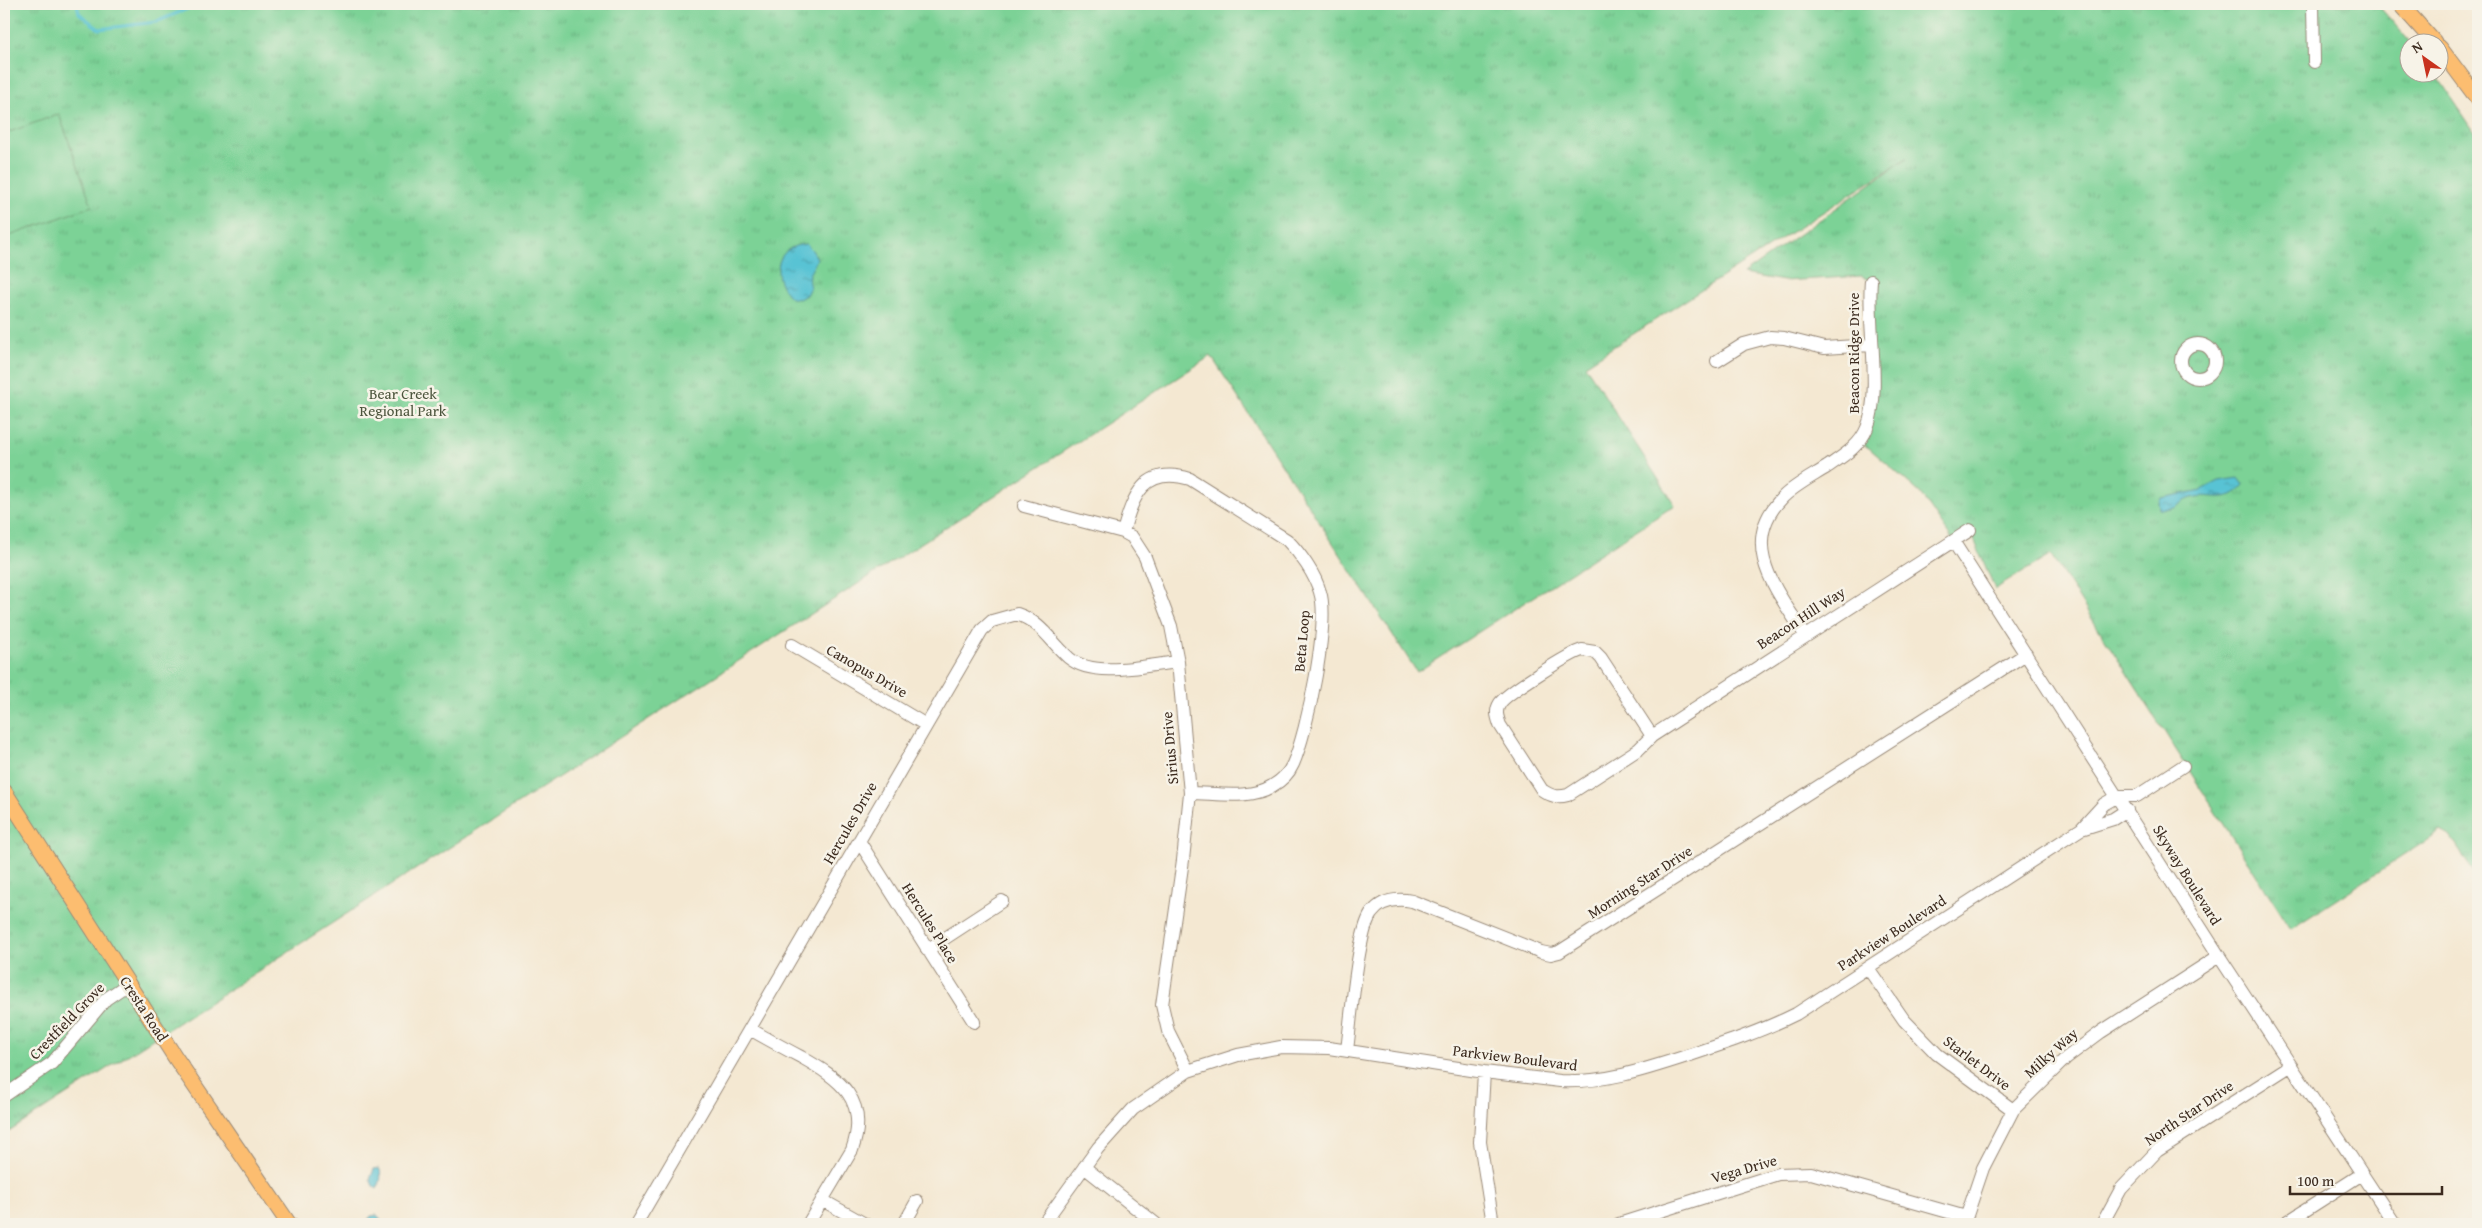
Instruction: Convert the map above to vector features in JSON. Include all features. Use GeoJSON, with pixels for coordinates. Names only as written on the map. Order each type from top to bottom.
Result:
{"type":"FeatureCollection","features":[{"type":"Feature","properties":{"kind":"main road"},"geometry":{"type":"LineString","coordinates":[[2400,4],[2425,32]]}},
{"type":"Feature","properties":{"kind":"main road"},"geometry":{"type":"LineString","coordinates":[[2450,61],[2478,99]]}},
{"type":"Feature","properties":{"kind":"main road","name":"Cresta Road"},"geometry":{"type":"LineString","coordinates":[[4,791],[128,984],[289,1224]]}},
{"type":"Feature","properties":{"kind":"street"},"geometry":{"type":"LineString","coordinates":[[2313,4],[2314,62]]}},
{"type":"Feature","properties":{"kind":"street","name":"Beacon Ridge Drive"},"geometry":{"type":"LineString","coordinates":[[1805,635],[1768,577],[1761,546],[1763,532],[1775,505],[1784,495],[1848,453],[1866,430],[1873,403],[1871,281]]}},
{"type":"Feature","properties":{"kind":"street"},"geometry":{"type":"LineString","coordinates":[[1717,361],[1744,344],[1770,337],[1784,338],[1824,348],[1872,345]]}},
{"type":"Feature","properties":{"kind":"street","name":"Beta Loop"},"geometry":{"type":"LineString","coordinates":[[1123,532],[1132,501],[1138,491],[1146,484],[1165,476],[1184,477],[1287,540],[1294,547],[1320,592],[1322,605],[1315,680],[1293,764],[1288,773],[1271,787],[1252,794],[1190,793]]}},
{"type":"Feature","properties":{"kind":"street"},"geometry":{"type":"LineString","coordinates":[[1024,506],[1123,532]]}},
{"type":"Feature","properties":{"kind":"street","name":"Beacon Hill Way"},"geometry":{"type":"LineString","coordinates":[[1652,736],[1601,658],[1588,650],[1575,652],[1508,696],[1497,709],[1496,716],[1500,725],[1542,790],[1550,795],[1559,797],[1568,795],[1639,749],[1652,736],[1805,635],[1970,530]]}},
{"type":"Feature","properties":{"kind":"street","name":"Sirius Drive"},"geometry":{"type":"LineString","coordinates":[[1123,532],[1132,537],[1145,557],[1171,626],[1178,662],[1190,793],[1183,860],[1162,1005],[1168,1031],[1188,1071]]}},
{"type":"Feature","properties":{"kind":"street","name":"Skyway Boulevard"},"geometry":{"type":"LineString","coordinates":[[1953,541],[2290,1066],[2396,1224]]}},
{"type":"Feature","properties":{"kind":"street","name":"Hercules Drive"},"geometry":{"type":"LineString","coordinates":[[636,1224],[982,630],[992,621],[1017,614],[1038,624],[1069,658],[1090,668],[1104,670],[1178,662]]}},
{"type":"Feature","properties":{"kind":"street","name":"Canopus Drive"},"geometry":{"type":"LineString","coordinates":[[792,645],[926,725]]}},
{"type":"Feature","properties":{"kind":"street","name":"Morning Star Drive"},"geometry":{"type":"LineString","coordinates":[[1347,1050],[1363,932],[1372,913],[1390,900],[1412,901],[1541,952],[1551,954],[1559,952],[2026,654]]}},
{"type":"Feature","properties":{"kind":"street","name":"Parkview Boulevard"},"geometry":{"type":"LineString","coordinates":[[2081,830],[2104,804],[2118,796],[2137,796],[2183,766]]}},
{"type":"Feature","properties":{"kind":"street","name":"Parkview Boulevard"},"geometry":{"type":"LineString","coordinates":[[1043,1224],[1115,1127],[1133,1109],[1188,1071],[1264,1049],[1307,1046],[1347,1050],[1484,1072],[1582,1082],[1629,1074],[1751,1035],[1796,1014],[2081,830],[2113,819],[2127,810]]}},
{"type":"Feature","properties":{"kind":"street","name":"Hercules Place"},"geometry":{"type":"LineString","coordinates":[[859,841],[974,1022]]}},
{"type":"Feature","properties":{"kind":"street"},"geometry":{"type":"LineString","coordinates":[[927,950],[1002,901]]}},
{"type":"Feature","properties":{"kind":"street","name":"Milky Way"},"geometry":{"type":"LineString","coordinates":[[1965,1221],[1983,1168],[2014,1110],[2073,1052],[2219,956]]}},
{"type":"Feature","properties":{"kind":"street","name":"Starlet Drive"},"geometry":{"type":"LineString","coordinates":[[1868,968],[1904,1020],[1937,1054],[2014,1110]]}},
{"type":"Feature","properties":{"kind":"street","name":"Crestfield Grove"},"geometry":{"type":"LineString","coordinates":[[4,1096],[52,1063],[106,998],[128,984]]}},
{"type":"Feature","properties":{"kind":"street"},"geometry":{"type":"LineString","coordinates":[[750,1029],[826,1071],[841,1083],[850,1094],[858,1120],[852,1150],[808,1224]]}},
{"type":"Feature","properties":{"kind":"street","name":"North Star Drive"},"geometry":{"type":"LineString","coordinates":[[2102,1224],[2121,1189],[2157,1151],[2290,1066]]}},
{"type":"Feature","properties":{"kind":"street"},"geometry":{"type":"LineString","coordinates":[[1484,1072],[1480,1142],[1492,1224]]}},
{"type":"Feature","properties":{"kind":"street"},"geometry":{"type":"LineString","coordinates":[[1084,1167],[1156,1224]]}},
{"type":"Feature","properties":{"kind":"street","name":"Vega Drive"},"geometry":{"type":"LineString","coordinates":[[1620,1224],[1778,1174],[1794,1172],[1818,1175],[1965,1221]]}},
{"type":"Feature","properties":{"kind":"street"},"geometry":{"type":"LineString","coordinates":[[2284,1224],[2362,1174]]}},
{"type":"Feature","properties":{"kind":"street"},"geometry":{"type":"LineString","coordinates":[[822,1200],[865,1224]]}},
{"type":"Feature","properties":{"kind":"street"},"geometry":{"type":"LineString","coordinates":[[904,1224],[917,1201]]}},
{"type":"Feature","properties":{"kind":"green space","name":"Bear Creek Regional Park"},"geometry":{"type":"Polygon","coordinates":[[[4,4],[2377,4],[2401,32],[2400,82],[2441,82],[2478,137],[2478,879],[2450,836],[2441,831],[2291,929],[2051,555],[1995,589],[1970,530],[1953,541],[1920,493],[1869,448],[1859,442],[1866,430],[1871,281],[1862,276],[1784,281],[1743,274],[1907,158],[1585,365],[1675,505],[1417,672],[1211,356],[4,1135],[4,4]]]}},
{"type":"Feature","properties":{"kind":"green space"},"geometry":{"type":"Polygon","coordinates":[[[59,114],[92,206],[4,238],[4,134],[59,114]]]}},
{"type":"Feature","properties":{"kind":"water"},"geometry":{"type":"Polygon","coordinates":[[[806,244],[817,258],[809,275],[810,287],[806,295],[799,299],[791,298],[784,290],[780,281],[778,273],[779,264],[787,250],[806,244]]]}},
{"type":"Feature","properties":{"kind":"water"},"geometry":{"type":"Polygon","coordinates":[[[2239,478],[2244,485],[2231,495],[2225,497],[2206,496],[2192,498],[2174,508],[2160,509],[2159,502],[2161,498],[2202,490],[2219,481],[2239,478]]]}},
{"type":"Feature","properties":{"kind":"water"},"geometry":{"type":"Polygon","coordinates":[[[379,1168],[381,1178],[377,1189],[373,1186],[370,1179],[374,1169],[379,1168]]]}},
{"type":"Feature","properties":{"kind":"water"},"geometry":{"type":"Polygon","coordinates":[[[377,1215],[385,1224],[365,1224],[371,1216],[377,1215]]]}},
{"type":"Feature","properties":{"kind":"waterway"},"geometry":{"type":"LineString","coordinates":[[77,4],[79,13],[99,29],[156,22],[199,4]]}},
{"type":"Feature","properties":{"kind":"waterway"},"geometry":{"type":"LineString","coordinates":[[350,4],[361,4]]}}]}
